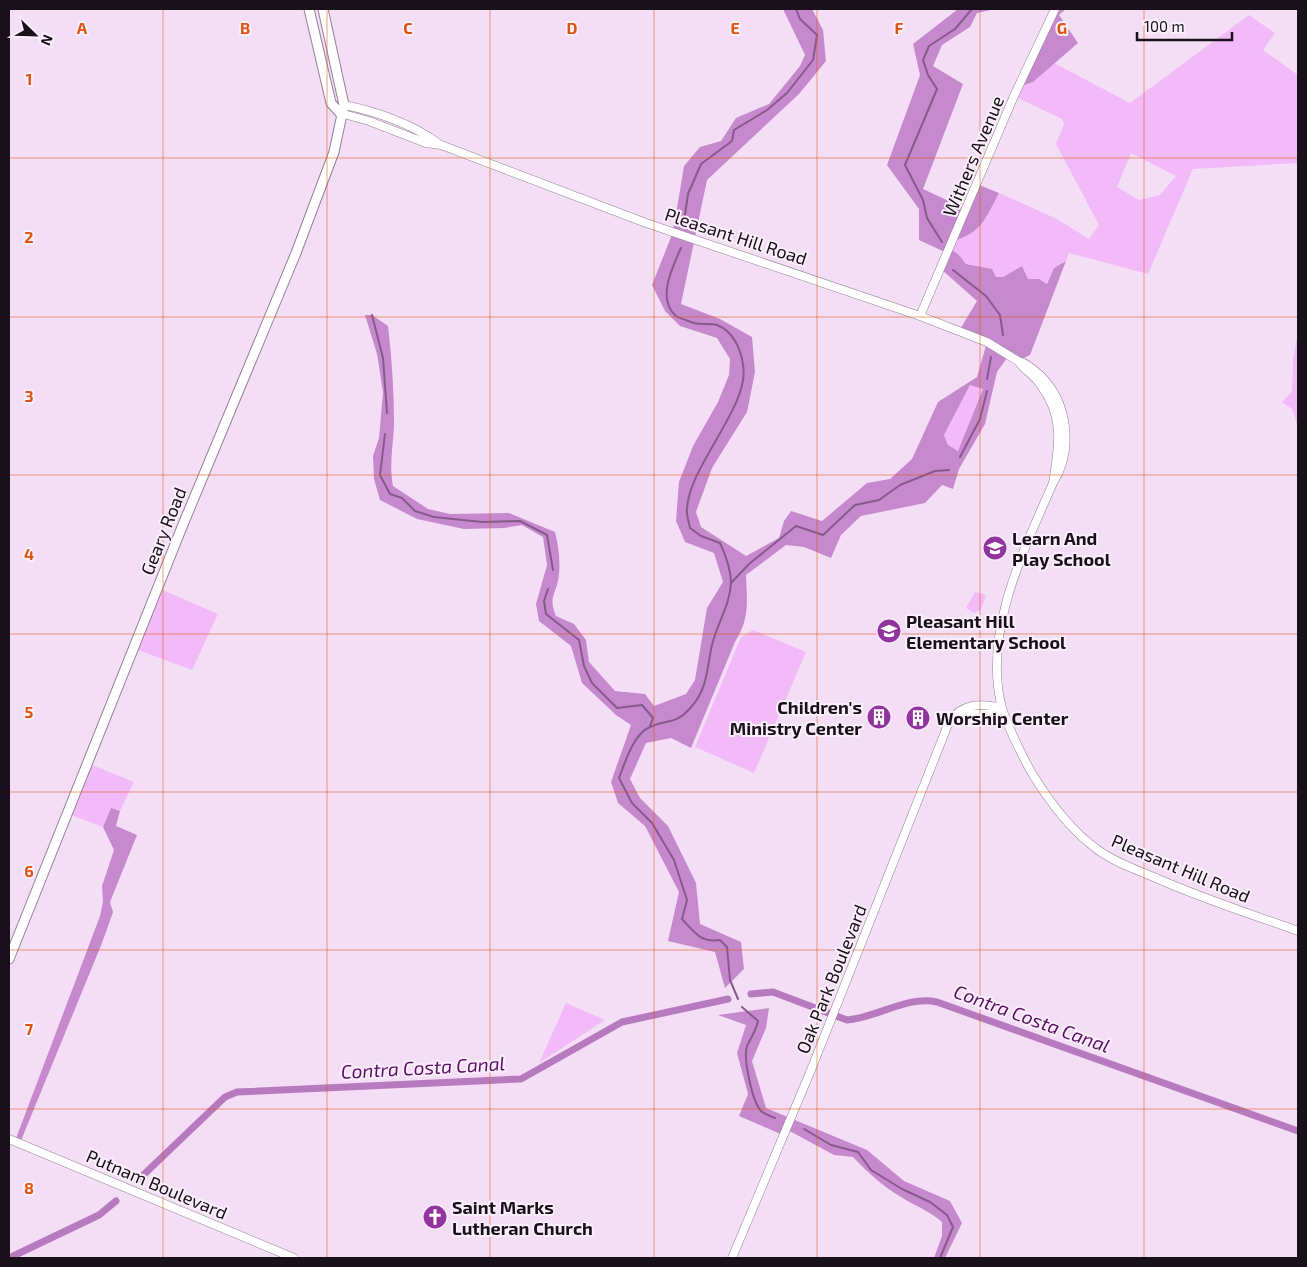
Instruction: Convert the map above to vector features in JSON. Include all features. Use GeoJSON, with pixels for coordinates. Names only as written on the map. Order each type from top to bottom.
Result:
{"type":"FeatureCollection","features":[{"type":"Feature","properties":{"kind":"main road"},"geometry":{"type":"LineString","coordinates":[[310,9],[331,103],[342,109]]}},
{"type":"Feature","properties":{"kind":"main road","name":"Geary Road"},"geometry":{"type":"LineString","coordinates":[[9,959],[186,518],[298,248],[334,152],[342,109],[332,43],[323,9]]}},
{"type":"Feature","properties":{"kind":"street","name":"Withers Avenue"},"geometry":{"type":"LineString","coordinates":[[920,316],[1014,96],[1055,9]]}},
{"type":"Feature","properties":{"kind":"street","name":"Pleasant Hill Road"},"geometry":{"type":"LineString","coordinates":[[342,109],[426,143],[441,145],[646,223],[920,316],[987,342],[1018,362],[1044,389],[1056,417],[1060,446],[1054,483],[1009,589],[1000,634],[997,670],[1002,708],[1024,759],[1038,783],[1062,816],[1098,850],[1128,866],[1204,899],[1298,932]]}},
{"type":"Feature","properties":{"kind":"street","name":"Oak Park Boulevard"},"geometry":{"type":"LineString","coordinates":[[732,1258],[834,1011],[949,722],[959,712],[964,714],[996,714],[1002,708]]}},
{"type":"Feature","properties":{"kind":"street","name":"Putnam Boulevard"},"geometry":{"type":"LineString","coordinates":[[9,1138],[294,1258]]}},
{"type":"Feature","properties":{"kind":"shaded area"},"geometry":{"type":"Polygon","coordinates":[[[783,9],[812,9],[823,30],[826,61],[799,94],[707,180],[681,304],[720,319],[752,337],[755,372],[747,412],[712,468],[696,512],[701,527],[746,556],[779,538],[784,521],[791,511],[822,521],[867,483],[890,479],[912,459],[938,402],[977,377],[987,342],[959,331],[977,301],[941,269],[947,253],[919,240],[919,209],[887,165],[920,75],[913,44],[958,9],[995,9],[977,13],[970,27],[942,45],[933,66],[963,84],[923,189],[966,209],[977,184],[999,193],[981,224],[970,234],[952,241],[950,248],[966,264],[992,269],[996,277],[1003,277],[1022,266],[1028,279],[1039,279],[1047,284],[1054,268],[1066,261],[1030,355],[1018,361],[1009,355],[997,372],[985,424],[959,469],[953,489],[942,485],[925,503],[861,516],[841,535],[831,558],[804,547],[786,545],[746,575],[746,610],[743,625],[691,748],[671,738],[646,743],[630,779],[640,798],[668,826],[696,883],[700,924],[741,942],[744,969],[725,988],[715,952],[668,941],[679,892],[645,826],[618,803],[611,782],[631,725],[616,715],[582,683],[571,646],[539,621],[536,604],[547,565],[543,537],[522,525],[504,528],[464,529],[417,519],[380,500],[374,479],[373,456],[379,438],[383,392],[377,354],[365,315],[372,315],[388,326],[394,400],[391,463],[393,486],[428,509],[450,514],[509,513],[555,532],[559,568],[558,581],[553,598],[554,610],[556,616],[574,624],[586,640],[589,662],[615,691],[645,694],[654,706],[686,694],[695,680],[707,608],[723,582],[714,553],[685,542],[676,521],[679,482],[693,446],[718,402],[729,375],[730,359],[717,338],[680,326],[665,311],[652,285],[673,232],[684,166],[700,147],[721,141],[736,118],[769,104],[800,66],[805,55],[783,9]],[[970,385],[944,435],[948,445],[958,451],[983,389],[970,385]]]}},
{"type":"Feature","properties":{"kind":"shaded area"},"geometry":{"type":"Polygon","coordinates":[[[1055,9],[1066,9],[1059,15],[1078,43],[1033,82],[1021,86],[1055,9]]]}},
{"type":"Feature","properties":{"kind":"shaded area"},"geometry":{"type":"Polygon","coordinates":[[[1249,15],[1275,33],[1263,50],[1298,75],[1298,163],[1193,169],[1148,274],[1069,253],[1066,261],[1054,268],[1047,284],[1039,279],[1028,279],[1022,266],[1003,277],[996,277],[992,269],[966,264],[950,248],[952,241],[986,218],[999,193],[1057,219],[1089,239],[1099,225],[1056,144],[1064,124],[1062,119],[1014,96],[1021,86],[1033,82],[1054,63],[1130,103],[1249,15]],[[1131,153],[1117,187],[1139,200],[1160,195],[1176,176],[1131,153]]]}},
{"type":"Feature","properties":{"kind":"shaded area"},"geometry":{"type":"Polygon","coordinates":[[[1298,333],[1298,427],[1292,409],[1282,402],[1292,391],[1293,359],[1298,333]]]}},
{"type":"Feature","properties":{"kind":"shaded area"},"geometry":{"type":"Polygon","coordinates":[[[970,385],[983,389],[958,452],[948,445],[944,435],[970,385]]]}},
{"type":"Feature","properties":{"kind":"shaded area"},"geometry":{"type":"Polygon","coordinates":[[[158,588],[218,614],[192,670],[133,648],[158,588]]]}},
{"type":"Feature","properties":{"kind":"shaded area"},"geometry":{"type":"Polygon","coordinates":[[[975,592],[984,594],[986,597],[980,610],[974,613],[966,608],[975,592]]]}},
{"type":"Feature","properties":{"kind":"shaded area"},"geometry":{"type":"Polygon","coordinates":[[[753,630],[806,652],[754,773],[695,747],[741,637],[753,630]]]}},
{"type":"Feature","properties":{"kind":"shaded area"},"geometry":{"type":"Polygon","coordinates":[[[87,763],[134,782],[120,811],[111,809],[103,827],[66,813],[87,763]]]}},
{"type":"Feature","properties":{"kind":"shaded area"},"geometry":{"type":"Polygon","coordinates":[[[111,808],[120,811],[116,826],[137,835],[110,902],[113,912],[102,943],[20,1143],[15,1141],[100,916],[103,902],[102,886],[114,850],[103,827],[111,808]]]}},
{"type":"Feature","properties":{"kind":"shaded area"},"geometry":{"type":"Polygon","coordinates":[[[566,1003],[605,1020],[539,1063],[566,1003]]]}},
{"type":"Feature","properties":{"kind":"shaded area"},"geometry":{"type":"Polygon","coordinates":[[[769,1008],[766,1028],[752,1061],[766,1108],[867,1150],[904,1181],[950,1201],[962,1223],[945,1258],[934,1258],[942,1236],[942,1222],[888,1189],[853,1157],[834,1155],[786,1129],[783,1135],[739,1116],[748,1094],[737,1053],[746,1025],[718,1015],[769,1008]]]}},
{"type":"Feature","properties":{"kind":"waterway"},"geometry":{"type":"LineString","coordinates":[[684,221],[688,194],[701,164],[732,141],[734,130],[767,110],[787,93],[813,60],[817,35],[800,19],[796,9]]}},
{"type":"Feature","properties":{"kind":"waterway"},"geometry":{"type":"LineString","coordinates":[[942,242],[927,218],[923,200],[905,165],[937,89],[928,75],[923,60],[929,46],[955,29],[972,9]]}},
{"type":"Feature","properties":{"kind":"waterway"},"geometry":{"type":"LineString","coordinates":[[681,248],[668,282],[667,301],[670,309],[676,316],[683,319],[697,324],[711,324],[723,328],[735,341],[743,365],[743,381],[738,398],[698,474],[690,492],[687,511],[690,528],[701,536],[720,543],[729,568],[731,583],[726,607],[712,645],[704,684],[697,699],[677,719],[650,727],[639,736],[630,749],[619,778],[632,803],[652,823],[674,860],[687,900],[682,919],[698,936],[708,940],[720,940],[727,947],[730,980],[738,999]]}},
{"type":"Feature","properties":{"kind":"waterway"},"geometry":{"type":"LineString","coordinates":[[953,270],[986,296],[1000,315],[1003,335]]}},
{"type":"Feature","properties":{"kind":"waterway"},"geometry":{"type":"LineString","coordinates":[[372,315],[383,358],[387,413]]}},
{"type":"Feature","properties":{"kind":"waterway"},"geometry":{"type":"LineString","coordinates":[[987,379],[991,357]]}},
{"type":"Feature","properties":{"kind":"waterway"},"geometry":{"type":"LineString","coordinates":[[960,457],[980,419],[987,391]]}},
{"type":"Feature","properties":{"kind":"waterway"},"geometry":{"type":"LineString","coordinates":[[385,434],[380,475],[390,494],[402,498],[415,511],[434,517],[482,522],[520,521],[547,535],[553,570]]}},
{"type":"Feature","properties":{"kind":"waterway"},"geometry":{"type":"LineString","coordinates":[[731,583],[749,564],[796,526],[823,535],[855,505],[879,500],[900,485],[935,471],[949,470]]}},
{"type":"Feature","properties":{"kind":"waterway"},"geometry":{"type":"LineString","coordinates":[[548,589],[544,601],[546,614],[579,640],[584,666],[592,683],[617,708],[642,705],[653,718],[650,726]]}},
{"type":"Feature","properties":{"kind":"waterway","name":"Contra Costa Canal"},"geometry":{"type":"LineString","coordinates":[[751,994],[773,992],[847,1020],[870,1015],[903,1004],[926,1001],[937,1002],[1298,1131]]}},
{"type":"Feature","properties":{"kind":"waterway","name":"Contra Costa Canal"},"geometry":{"type":"LineString","coordinates":[[137,1181],[225,1097],[237,1092],[521,1079],[622,1022],[728,999]]}},
{"type":"Feature","properties":{"kind":"waterway"},"geometry":{"type":"LineString","coordinates":[[742,1007],[758,1021],[746,1052],[747,1069],[754,1098],[761,1111],[775,1118]]}},
{"type":"Feature","properties":{"kind":"waterway"},"geometry":{"type":"LineString","coordinates":[[804,1129],[831,1145],[858,1152],[871,1170],[902,1189],[930,1202],[947,1215],[953,1227],[940,1258]]}},
{"type":"Feature","properties":{"kind":"waterway","name":"Contra Costa Canal"},"geometry":{"type":"LineString","coordinates":[[9,1258],[99,1215],[116,1201]]}},
{"type":"Feature","properties":{"kind":"place","name":"Learn And Play School"},"geometry":{"type":"Point","coordinates":[995,548]}},
{"type":"Feature","properties":{"kind":"place","name":"Pleasant Hill Elementary School"},"geometry":{"type":"Point","coordinates":[889,631]}},
{"type":"Feature","properties":{"kind":"place","name":"Children's Ministry Center"},"geometry":{"type":"Point","coordinates":[879,717]}},
{"type":"Feature","properties":{"kind":"place","name":"Worship Center"},"geometry":{"type":"Point","coordinates":[918,718]}},
{"type":"Feature","properties":{"kind":"place","name":"Saint Marks Lutheran Church"},"geometry":{"type":"Point","coordinates":[435,1217]}}]}
